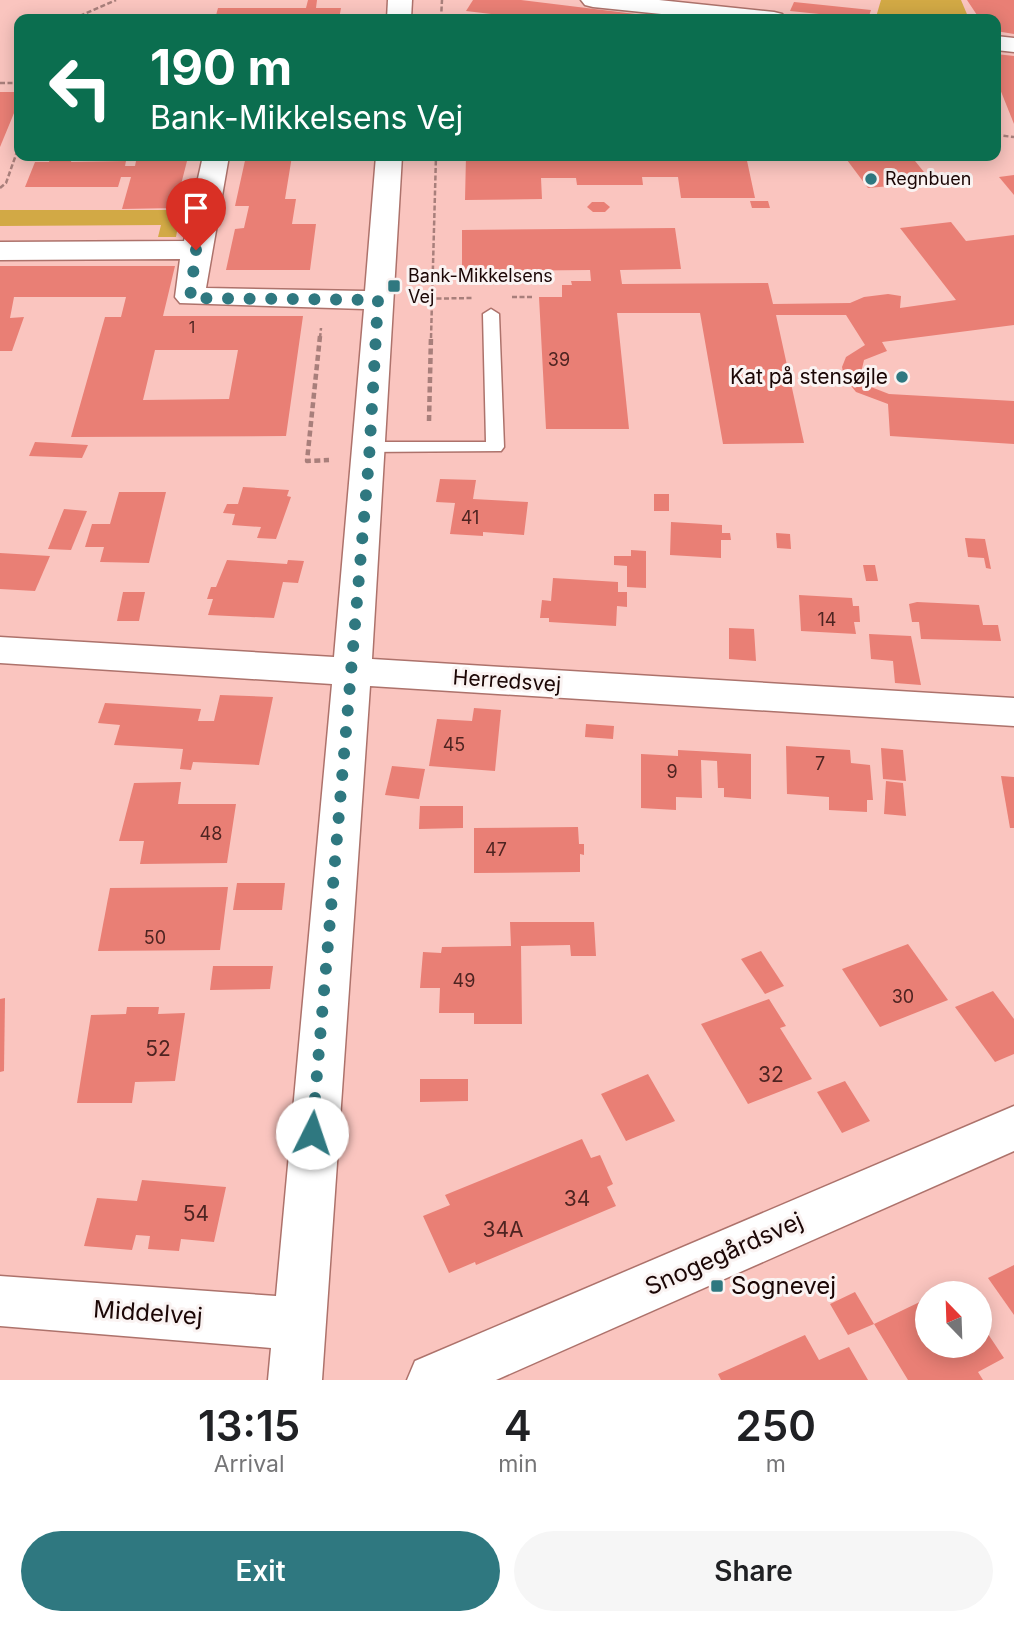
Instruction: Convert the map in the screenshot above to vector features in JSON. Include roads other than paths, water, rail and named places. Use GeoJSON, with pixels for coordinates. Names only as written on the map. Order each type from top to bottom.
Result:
{"type":"FeatureCollection","features":[{"type":"Feature","properties":{"kind":"street"},"geometry":{"type":"LineString","coordinates":[[593,0],[742,14]]}},
{"type":"Feature","properties":{"kind":"street"},"geometry":{"type":"LineString","coordinates":[[215,161],[196,250],[190,298],[378,300]]}},
{"type":"Feature","properties":{"kind":"street"},"geometry":{"type":"LineString","coordinates":[[295,1380],[297,1324],[369,453],[389,161]]}},
{"type":"Feature","properties":{"kind":"street"},"geometry":{"type":"LineString","coordinates":[[0,251],[196,250]]}},
{"type":"Feature","properties":{"kind":"street","name":"Herredsvej"},"geometry":{"type":"LineString","coordinates":[[0,650],[1014,712]]}},
{"type":"Feature","properties":{"kind":"street","name":"Snogegårdsvej"},"geometry":{"type":"LineString","coordinates":[[434,1380],[1014,1128]]}},
{"type":"Feature","properties":{"kind":"street","name":"Middelvej"},"geometry":{"type":"LineString","coordinates":[[0,1301],[297,1324]]}},
{"type":"Feature","properties":{"kind":"lane"},"geometry":{"type":"LineString","coordinates":[[369,453],[428,447],[495,447],[491,314]]}},
{"type":"Feature","properties":{"kind":"place","name":"Regnbuen"},"geometry":{"type":"Point","coordinates":[871,179]}},
{"type":"Feature","properties":{"kind":"place","name":"Bank-Mikkelsens Vej"},"geometry":{"type":"Point","coordinates":[394,286]}},
{"type":"Feature","properties":{"kind":"place","name":"Kat på stensøjle"},"geometry":{"type":"Point","coordinates":[902,377]}},
{"type":"Feature","properties":{"kind":"place","name":"Sognevej"},"geometry":{"type":"Point","coordinates":[717,1286]}}]}
